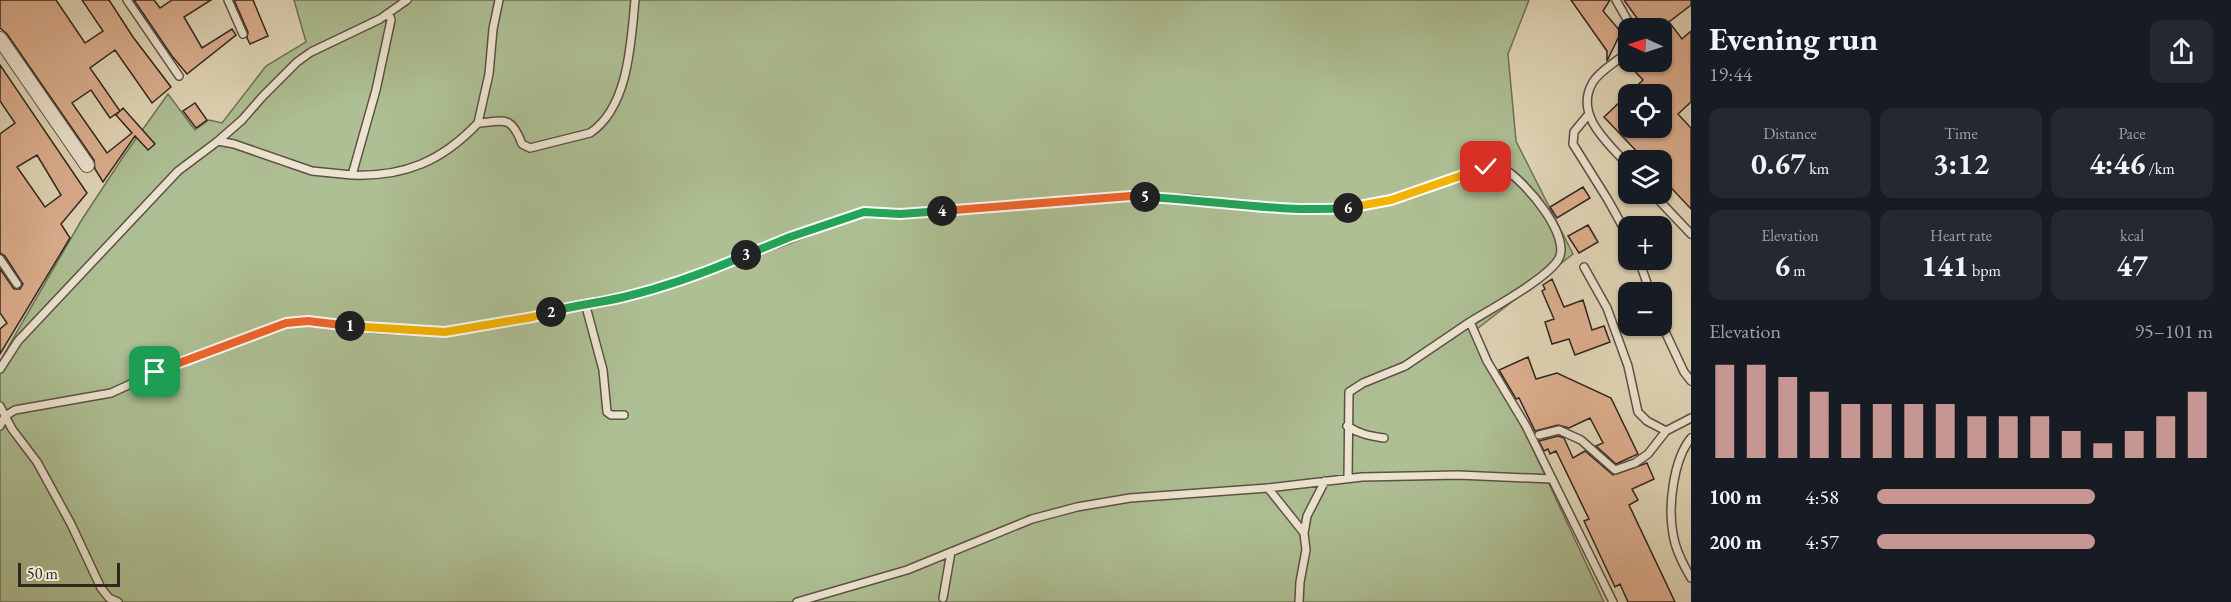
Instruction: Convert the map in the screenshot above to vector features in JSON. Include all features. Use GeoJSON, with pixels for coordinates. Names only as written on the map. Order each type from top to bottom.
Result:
{"type":"FeatureCollection","features":[{"type":"Feature","properties":{"kind":"street"},"geometry":{"type":"LineString","coordinates":[[0,39],[87,165]]}},
{"type":"Feature","properties":{"kind":"lane"},"geometry":{"type":"LineString","coordinates":[[127,0],[179,76]]}},
{"type":"Feature","properties":{"kind":"lane"},"geometry":{"type":"LineString","coordinates":[[228,0],[243,34]]}},
{"type":"Feature","properties":{"kind":"lane"},"geometry":{"type":"LineString","coordinates":[[0,369],[18,341],[178,171],[242,120],[262,96],[297,62],[311,52],[389,13],[407,0]]}},
{"type":"Feature","properties":{"kind":"lane"},"geometry":{"type":"LineString","coordinates":[[218,141],[234,144],[312,171],[375,176],[415,168],[449,150],[478,123],[489,74],[493,29],[499,0]]}},
{"type":"Feature","properties":{"kind":"lane"},"geometry":{"type":"LineString","coordinates":[[478,123],[504,121],[512,123],[518,130],[522,144],[530,148],[570,140],[596,129],[610,112],[624,79],[635,0]]}},
{"type":"Feature","properties":{"kind":"lane"},"geometry":{"type":"LineString","coordinates":[[1616,0],[1626,18]]}},
{"type":"Feature","properties":{"kind":"lane"},"geometry":{"type":"LineString","coordinates":[[352,175],[376,90],[391,20],[389,13]]}},
{"type":"Feature","properties":{"kind":"lane"},"geometry":{"type":"LineString","coordinates":[[1618,59],[1594,80],[1587,98],[1588,115],[1618,154]]}},
{"type":"Feature","properties":{"kind":"lane"},"geometry":{"type":"LineString","coordinates":[[1588,115],[1578,126],[1572,144],[1618,218]]}},
{"type":"Feature","properties":{"kind":"lane"},"geometry":{"type":"LineString","coordinates":[[0,426],[5,416],[15,410],[111,393],[179,362],[286,323],[308,321],[376,329],[445,332],[533,317],[585,303],[623,297],[679,281],[790,237],[864,212],[900,214],[1131,196],[1194,199],[1312,210],[1336,209],[1391,200],[1486,167],[1495,166],[1504,169],[1539,203],[1556,232],[1561,250],[1559,259],[1548,271],[1405,366],[1363,383],[1348,392],[1348,478]]}},
{"type":"Feature","properties":{"kind":"lane"},"geometry":{"type":"LineString","coordinates":[[1662,204],[1691,234]]}},
{"type":"Feature","properties":{"kind":"lane"},"geometry":{"type":"LineString","coordinates":[[0,259],[17,284]]}},
{"type":"Feature","properties":{"kind":"lane"},"geometry":{"type":"LineString","coordinates":[[1584,267],[1607,308],[1628,366],[1638,412],[1647,421],[1666,430]]}},
{"type":"Feature","properties":{"kind":"lane"},"geometry":{"type":"LineString","coordinates":[[585,303],[603,370],[607,412],[624,416]]}},
{"type":"Feature","properties":{"kind":"lane"},"geometry":{"type":"LineString","coordinates":[[1470,322],[1487,361],[1526,426],[1613,602]]}},
{"type":"Feature","properties":{"kind":"lane"},"geometry":{"type":"LineString","coordinates":[[1667,336],[1684,372],[1691,381]]}},
{"type":"Feature","properties":{"kind":"lane"},"geometry":{"type":"LineString","coordinates":[[0,406],[36,462],[71,524],[101,588],[109,598],[118,602]]}},
{"type":"Feature","properties":{"kind":"lane"},"geometry":{"type":"LineString","coordinates":[[1539,435],[1559,430],[1581,440],[1615,470],[1635,463],[1648,454],[1666,430],[1691,418]]}},
{"type":"Feature","properties":{"kind":"lane"},"geometry":{"type":"LineString","coordinates":[[1347,426],[1369,436],[1384,438]]}},
{"type":"Feature","properties":{"kind":"lane"},"geometry":{"type":"LineString","coordinates":[[1691,438],[1684,447],[1677,469],[1670,510],[1673,537],[1691,578]]}},
{"type":"Feature","properties":{"kind":"lane"},"geometry":{"type":"LineString","coordinates":[[796,602],[898,574],[1032,519],[1077,507],[1130,498],[1268,488],[1348,478],[1458,475],[1552,479]]}},
{"type":"Feature","properties":{"kind":"lane"},"geometry":{"type":"LineString","coordinates":[[1299,602],[1306,550],[1304,533],[1307,516],[1325,481]]}},
{"type":"Feature","properties":{"kind":"lane"},"geometry":{"type":"LineString","coordinates":[[1268,488],[1304,533]]}},
{"type":"Feature","properties":{"kind":"lane"},"geometry":{"type":"LineString","coordinates":[[943,598],[951,552]]}},
{"type":"Feature","properties":{"kind":"green space"},"geometry":{"type":"Polygon","coordinates":[[[294,0],[1529,0],[1508,54],[1516,141],[1573,254],[1477,329],[1604,602],[0,602],[0,361],[81,221],[168,94],[195,130],[209,120],[222,123],[266,66],[306,42],[294,0]]]}},
{"type":"Feature","properties":{"kind":"building"},"geometry":{"type":"Polygon","coordinates":[[[0,0],[56,0],[85,43],[103,31],[82,0],[109,0],[133,37],[171,87],[152,103],[115,50],[90,68],[120,111],[123,108],[155,144],[148,150],[135,136],[103,182],[95,169],[94,160],[7,34],[0,28],[0,0]],[[91,90],[72,103],[107,153],[132,133],[116,115],[120,111],[110,118],[91,90]]]}},
{"type":"Feature","properties":{"kind":"building"},"geometry":{"type":"Polygon","coordinates":[[[134,0],[154,0],[160,8],[172,0],[211,0],[184,17],[202,48],[232,29],[236,35],[187,74],[134,0]]]}},
{"type":"Feature","properties":{"kind":"building"},"geometry":{"type":"Polygon","coordinates":[[[234,0],[253,0],[268,36],[250,44],[247,38],[248,32],[234,0]]]}},
{"type":"Feature","properties":{"kind":"building"},"geometry":{"type":"Polygon","coordinates":[[[1571,0],[1610,0],[1603,11],[1618,28],[1618,38],[1607,61],[1607,51],[1571,0]]]}},
{"type":"Feature","properties":{"kind":"building"},"geometry":{"type":"Polygon","coordinates":[[[1624,0],[1691,0],[1691,5],[1672,20],[1637,18],[1624,0]]]}},
{"type":"Feature","properties":{"kind":"building"},"geometry":{"type":"Polygon","coordinates":[[[1672,26],[1682,39],[1691,31],[1691,102],[1678,114],[1691,128],[1691,209],[1672,189],[1672,150],[1635,150],[1624,138],[1672,138],[1672,84],[1639,84],[1643,80],[1635,72],[1672,72],[1672,26]]]}},
{"type":"Feature","properties":{"kind":"building"},"geometry":{"type":"Polygon","coordinates":[[[0,65],[87,193],[61,224],[70,238],[0,354],[0,329],[7,323],[0,313],[0,269],[14,289],[20,289],[23,284],[5,256],[0,253],[0,134],[15,123],[0,101],[0,65]],[[37,155],[17,167],[45,207],[61,195],[37,155]]]}},
{"type":"Feature","properties":{"kind":"building"},"geometry":{"type":"Polygon","coordinates":[[[195,103],[207,120],[196,128],[183,111],[195,103]]]}},
{"type":"Feature","properties":{"kind":"building"},"geometry":{"type":"Polygon","coordinates":[[[1618,104],[1618,132],[1604,117],[1618,104]]]}},
{"type":"Feature","properties":{"kind":"building"},"geometry":{"type":"Polygon","coordinates":[[[1583,187],[1590,198],[1557,218],[1550,207],[1583,187]]]}},
{"type":"Feature","properties":{"kind":"building"},"geometry":{"type":"Polygon","coordinates":[[[1588,225],[1598,242],[1579,253],[1568,236],[1588,225]]]}},
{"type":"Feature","properties":{"kind":"building"},"geometry":{"type":"Polygon","coordinates":[[[1552,279],[1564,307],[1583,300],[1592,330],[1604,326],[1610,342],[1575,355],[1569,339],[1552,344],[1545,322],[1554,319],[1542,291],[1545,289],[1543,285],[1552,279]]]}},
{"type":"Feature","properties":{"kind":"building"},"geometry":{"type":"Polygon","coordinates":[[[1528,357],[1536,379],[1557,373],[1611,398],[1638,454],[1616,464],[1596,446],[1603,443],[1590,418],[1569,428],[1558,425],[1535,431],[1519,398],[1516,399],[1499,370],[1528,357]]]}},
{"type":"Feature","properties":{"kind":"building"},"geometry":{"type":"Polygon","coordinates":[[[1558,436],[1564,438],[1573,458],[1585,451],[1613,475],[1647,463],[1654,479],[1632,489],[1638,500],[1629,505],[1675,602],[1628,602],[1620,584],[1615,587],[1584,521],[1589,519],[1556,451],[1550,454],[1548,449],[1544,451],[1539,441],[1558,436]]]}},
{"type":"Feature","properties":{"kind":"route"},"geometry":{"type":"LineString","coordinates":[[155,372],[286,323],[308,321],[376,329],[445,332],[533,317],[571,306],[623,297],[679,281],[790,237],[864,212],[900,214],[1131,196],[1194,199],[1312,210],[1348,208],[1391,200],[1486,167]]}}]}
